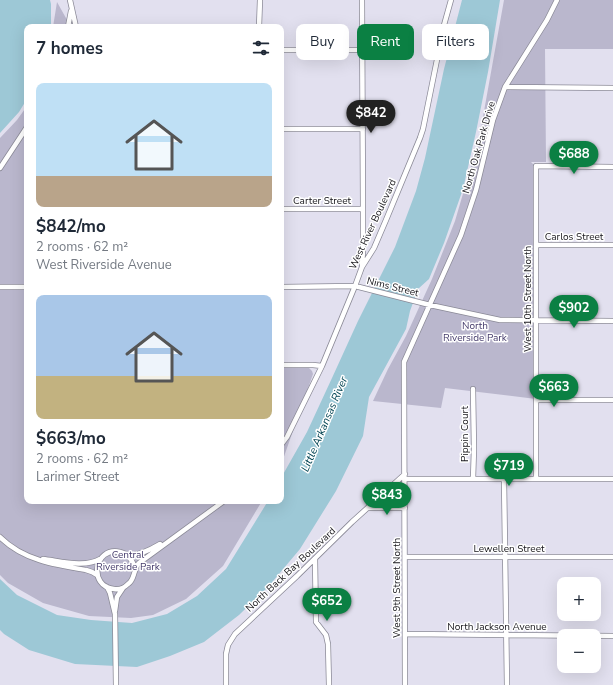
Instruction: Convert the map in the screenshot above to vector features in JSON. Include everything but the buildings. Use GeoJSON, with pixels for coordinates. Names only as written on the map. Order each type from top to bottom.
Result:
{"type":"FeatureCollection","features":[{"type":"Feature","properties":{"kind":"street"},"geometry":{"type":"LineString","coordinates":[[70,0],[75,24]]}},
{"type":"Feature","properties":{"kind":"street"},"geometry":{"type":"LineString","coordinates":[[259,24],[260,0]]}},
{"type":"Feature","properties":{"kind":"street"},"geometry":{"type":"LineString","coordinates":[[362,0],[362,24]]}},
{"type":"Feature","properties":{"kind":"street","name":"West River Boulevard"},"geometry":{"type":"LineString","coordinates":[[284,441],[322,366],[362,267],[374,248],[423,129],[451,0]]}},
{"type":"Feature","properties":{"kind":"street","name":"North Oak Park Drive"},"geometry":{"type":"LineString","coordinates":[[430,305],[468,216],[493,120],[506,87],[547,20],[557,0]]}},
{"type":"Feature","properties":{"kind":"street"},"geometry":{"type":"LineString","coordinates":[[69,24],[72,9]]}},
{"type":"Feature","properties":{"kind":"street"},"geometry":{"type":"LineString","coordinates":[[284,50],[357,50]]}},
{"type":"Feature","properties":{"kind":"street"},"geometry":{"type":"LineString","coordinates":[[362,60],[362,267]]}},
{"type":"Feature","properties":{"kind":"street"},"geometry":{"type":"LineString","coordinates":[[506,87],[613,88]]}},
{"type":"Feature","properties":{"kind":"street"},"geometry":{"type":"LineString","coordinates":[[284,129],[363,129]]}},
{"type":"Feature","properties":{"kind":"street"},"geometry":{"type":"LineString","coordinates":[[0,168],[24,132]]}},
{"type":"Feature","properties":{"kind":"street","name":"West 10th Street North"},"geometry":{"type":"LineString","coordinates":[[536,479],[536,166],[613,167]]}},
{"type":"Feature","properties":{"kind":"street","name":"Carter Street"},"geometry":{"type":"LineString","coordinates":[[284,209],[363,209]]}},
{"type":"Feature","properties":{"kind":"street","name":"Carlos Street"},"geometry":{"type":"LineString","coordinates":[[536,245],[613,245]]}},
{"type":"Feature","properties":{"kind":"street","name":"Nims Street"},"geometry":{"type":"LineString","coordinates":[[284,287],[355,286],[430,305],[500,320],[613,322]]}},
{"type":"Feature","properties":{"kind":"street"},"geometry":{"type":"LineString","coordinates":[[0,287],[24,287]]}},
{"type":"Feature","properties":{"kind":"street","name":"West 9th Street North"},"geometry":{"type":"LineString","coordinates":[[405,685],[404,362],[430,305]]}},
{"type":"Feature","properties":{"kind":"street"},"geometry":{"type":"LineString","coordinates":[[284,365],[322,366]]}},
{"type":"Feature","properties":{"kind":"street","name":"Pippin Court"},"geometry":{"type":"LineString","coordinates":[[473,389],[473,479]]}},
{"type":"Feature","properties":{"kind":"street"},"geometry":{"type":"LineString","coordinates":[[536,400],[613,400]]}},
{"type":"Feature","properties":{"kind":"street"},"geometry":{"type":"LineString","coordinates":[[405,477],[473,479],[613,479]]}},
{"type":"Feature","properties":{"kind":"street","name":"North Back Bay Boulevard"},"geometry":{"type":"LineString","coordinates":[[226,685],[227,646],[235,634],[368,508],[405,477]]}},
{"type":"Feature","properties":{"kind":"street"},"geometry":{"type":"LineString","coordinates":[[504,479],[507,685]]}},
{"type":"Feature","properties":{"kind":"street"},"geometry":{"type":"LineString","coordinates":[[100,559],[97,567],[97,575],[102,584],[112,589],[123,588],[132,580],[135,569],[139,563],[220,504]]}},
{"type":"Feature","properties":{"kind":"street"},"geometry":{"type":"LineString","coordinates":[[368,508],[405,508]]}},
{"type":"Feature","properties":{"kind":"street"},"geometry":{"type":"LineString","coordinates":[[0,537],[12,548],[32,558],[47,563],[86,570],[97,575]]}},
{"type":"Feature","properties":{"kind":"street"},"geometry":{"type":"LineString","coordinates":[[128,556],[147,551],[171,539]]}},
{"type":"Feature","properties":{"kind":"street"},"geometry":{"type":"LineString","coordinates":[[32,558],[78,563],[93,563],[110,552],[117,551],[123,552],[128,556],[133,562],[135,569]]}},
{"type":"Feature","properties":{"kind":"street","name":"Lewellen Street"},"geometry":{"type":"LineString","coordinates":[[405,557],[613,557]]}},
{"type":"Feature","properties":{"kind":"street"},"geometry":{"type":"LineString","coordinates":[[315,559],[316,622],[326,635],[327,639],[329,685]]}},
{"type":"Feature","properties":{"kind":"street"},"geometry":{"type":"LineString","coordinates":[[107,587],[115,614]]}},
{"type":"Feature","properties":{"kind":"street"},"geometry":{"type":"LineString","coordinates":[[116,685],[115,614],[117,597],[123,588]]}},
{"type":"Feature","properties":{"kind":"street","name":"North Jackson Avenue"},"geometry":{"type":"LineString","coordinates":[[405,634],[613,636]]}},
{"type":"Feature","properties":{"kind":"green space","name":"North Riverside Park"},"geometry":{"type":"Polygon","coordinates":[[[504,0],[613,0],[613,49],[545,49],[546,162],[531,162],[535,166],[536,399],[445,388],[441,408],[373,401],[406,336],[432,279],[455,221],[479,139],[504,0]]]}},
{"type":"Feature","properties":{"kind":"green space"},"geometry":{"type":"Polygon","coordinates":[[[57,2],[69,24],[53,24],[57,2]]]}},
{"type":"Feature","properties":{"kind":"green space","name":"Central Riverside Park"},"geometry":{"type":"Polygon","coordinates":[[[24,110],[24,504],[260,504],[223,566],[186,599],[153,615],[131,618],[89,616],[43,603],[8,583],[0,575],[0,138],[24,110]]]}},
{"type":"Feature","properties":{"kind":"green space"},"geometry":{"type":"Polygon","coordinates":[[[284,367],[308,367],[313,374],[284,456],[284,367]]]}},
{"type":"Feature","properties":{"kind":"water"},"geometry":{"type":"Polygon","coordinates":[[[0,0],[50,0],[51,24],[24,24],[24,104],[19,112],[0,133],[0,0]]]}},
{"type":"Feature","properties":{"kind":"water","name":"Little Arkansas River"},"geometry":{"type":"Polygon","coordinates":[[[462,0],[500,0],[488,72],[463,189],[444,243],[429,279],[418,289],[410,311],[406,329],[369,397],[363,436],[336,491],[300,549],[268,587],[239,615],[204,642],[170,656],[137,667],[75,664],[29,650],[4,634],[0,630],[0,579],[17,595],[57,615],[91,620],[132,623],[167,614],[197,596],[226,569],[266,504],[284,504],[284,473],[307,432],[358,321],[395,247],[416,191],[425,158],[446,60],[489,60],[489,24],[456,24],[462,0]]]}}]}
